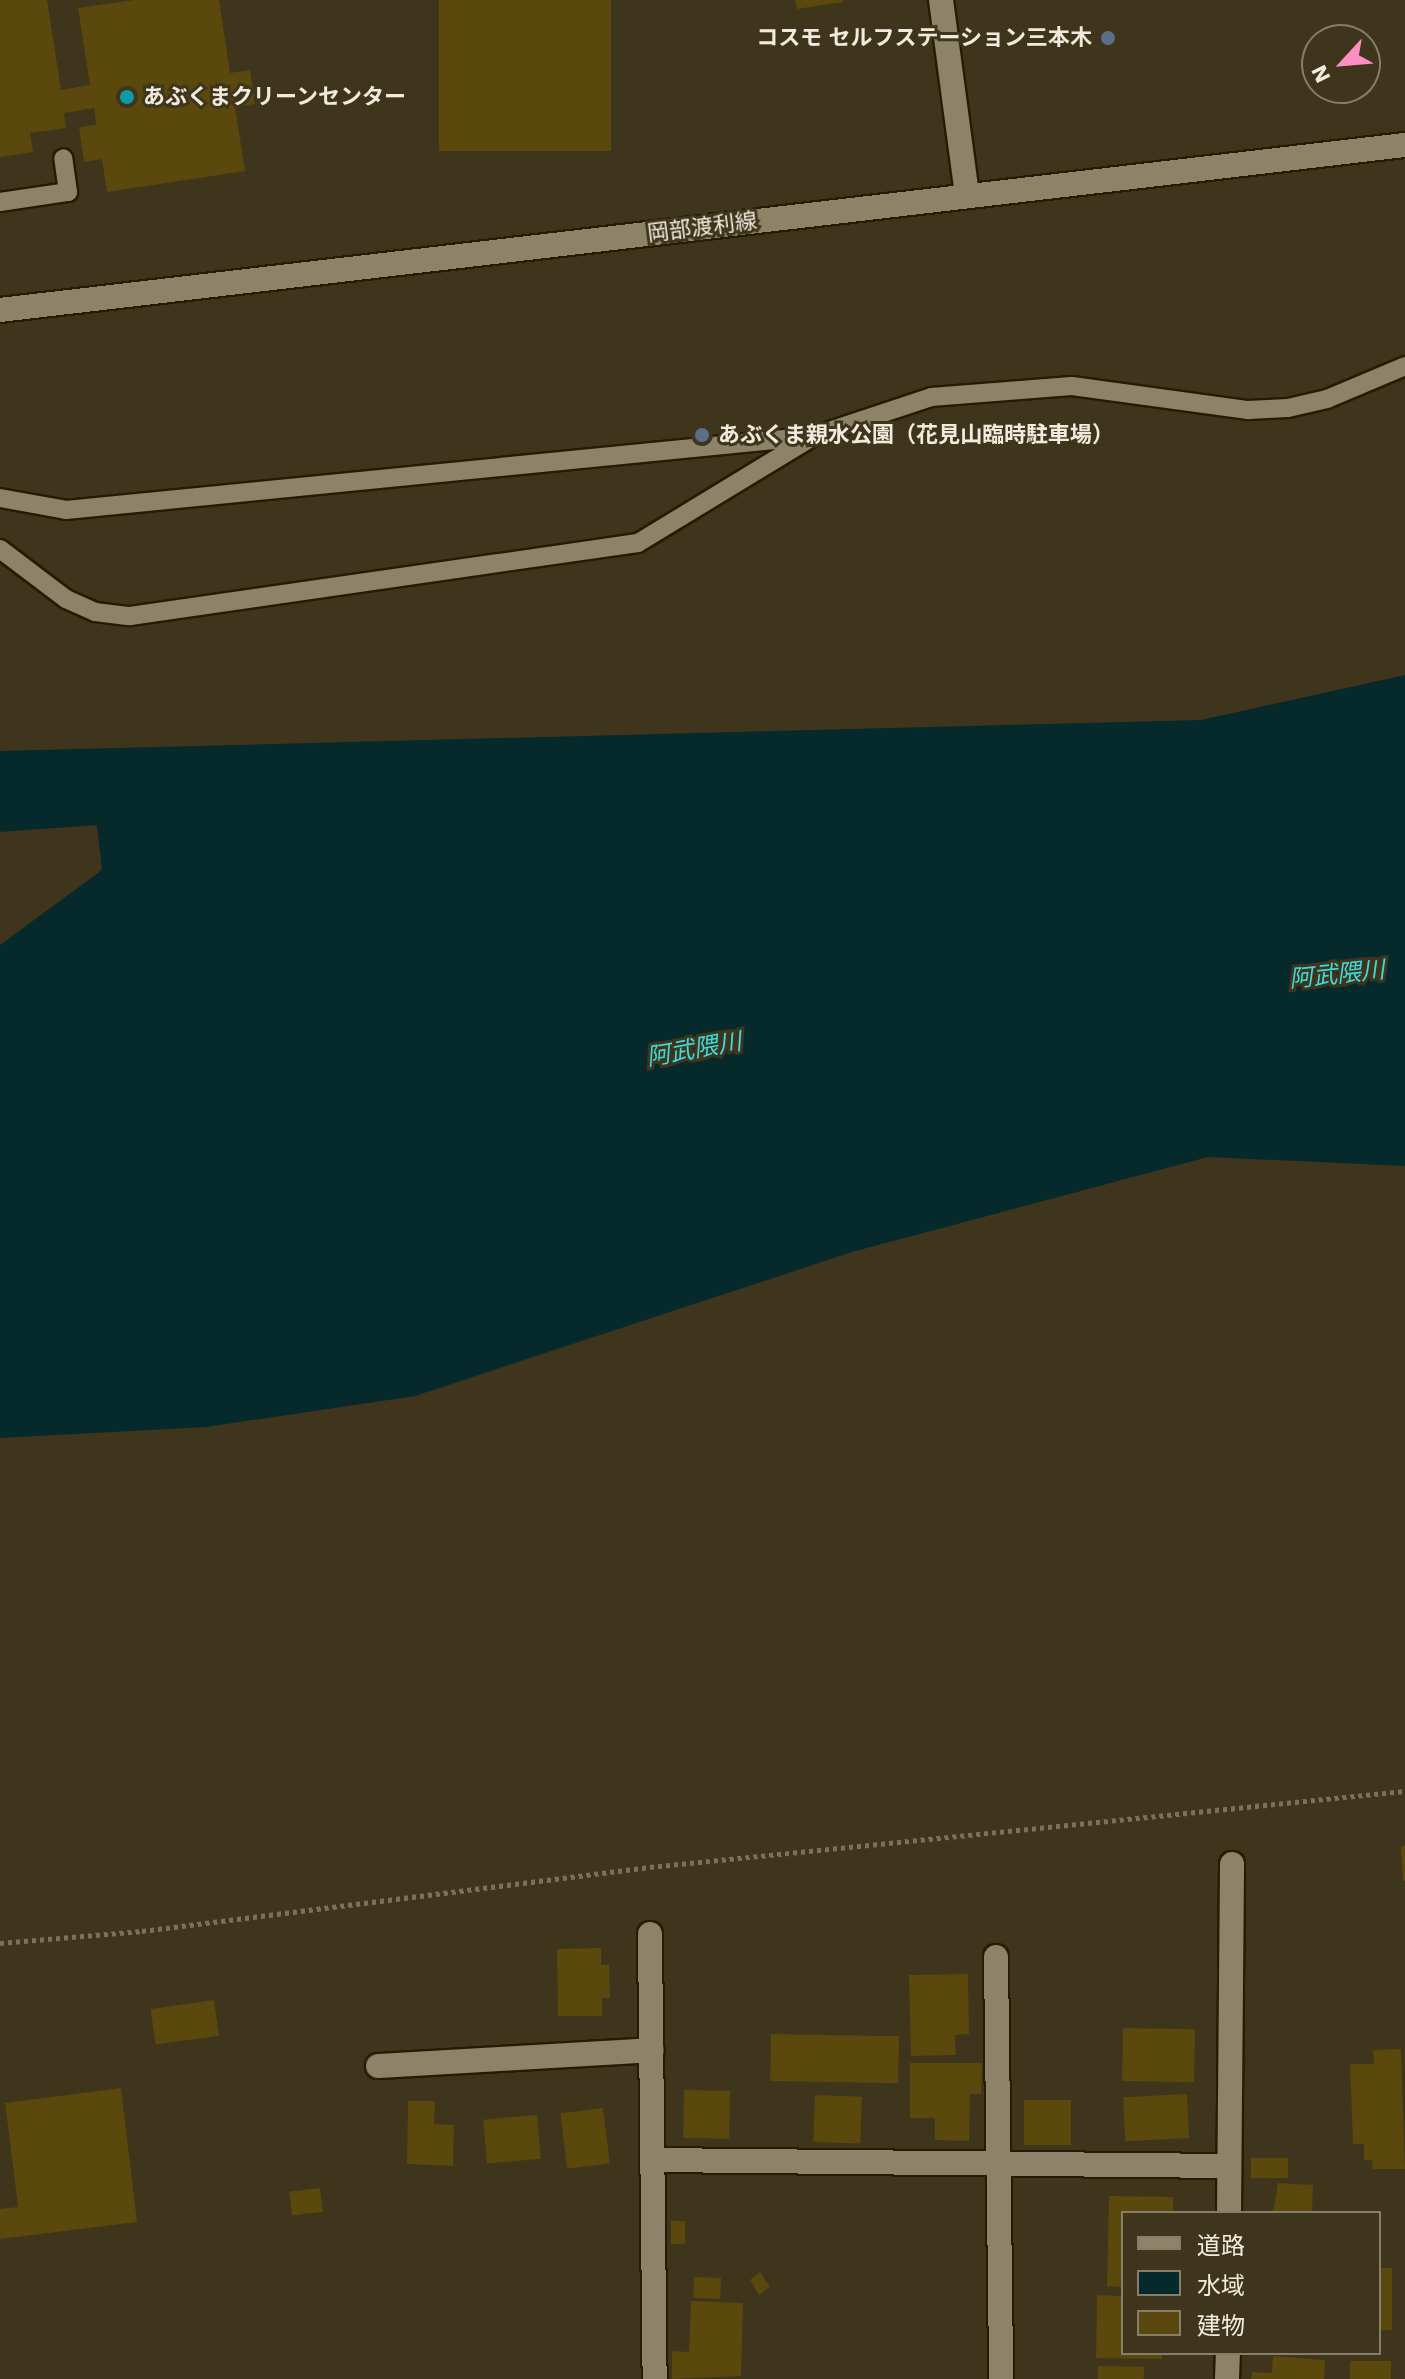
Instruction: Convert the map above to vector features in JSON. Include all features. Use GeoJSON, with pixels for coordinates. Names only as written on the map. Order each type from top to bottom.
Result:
{"type":"FeatureCollection","features":[{"type":"Feature","properties":{"kind":"street"},"geometry":{"type":"LineString","coordinates":[[941,0],[967,195]]}},
{"type":"Feature","properties":{"kind":"street","name":"岡部渡利線"},"geometry":{"type":"LineString","coordinates":[[0,310],[1405,145]]}},
{"type":"Feature","properties":{"kind":"street"},"geometry":{"type":"LineString","coordinates":[[1229,2211],[1232,1864]]}},
{"type":"Feature","properties":{"kind":"street"},"geometry":{"type":"LineString","coordinates":[[650,1934],[655,2379]]}},
{"type":"Feature","properties":{"kind":"street"},"geometry":{"type":"LineString","coordinates":[[996,1957],[1001,2379]]}},
{"type":"Feature","properties":{"kind":"street"},"geometry":{"type":"LineString","coordinates":[[378,2066],[652,2050]]}},
{"type":"Feature","properties":{"kind":"street"},"geometry":{"type":"LineString","coordinates":[[654,2160],[1229,2166]]}},
{"type":"Feature","properties":{"kind":"street"},"geometry":{"type":"LineString","coordinates":[[1227,2379],[1228,2355]]}},
{"type":"Feature","properties":{"kind":"lane"},"geometry":{"type":"LineString","coordinates":[[0,202],[68,192],[63,158]]}},
{"type":"Feature","properties":{"kind":"lane"},"geometry":{"type":"LineString","coordinates":[[0,498],[66,510],[814,436],[931,397],[984,390],[1072,386],[1248,410],[1288,408],[1405,366]]}},
{"type":"Feature","properties":{"kind":"lane"},"geometry":{"type":"LineString","coordinates":[[0,549],[66,599],[95,612],[130,616],[638,543],[814,436]]}},
{"type":"Feature","properties":{"kind":"path"},"geometry":{"type":"LineString","coordinates":[[0,1943],[142,1931],[650,1867],[1405,1791]]}},
{"type":"Feature","properties":{"kind":"water","name":"阿武隈川"},"geometry":{"type":"Polygon","coordinates":[[[1405,675],[1405,1166],[1208,1157],[852,1252],[415,1396],[206,1427],[0,1438],[0,945],[102,870],[97,825],[0,832],[0,751],[1201,720],[1405,675]]]}},
{"type":"Feature","properties":{"kind":"building","name":"あぶくまクリーンセンター"},"geometry":{"type":"Polygon","coordinates":[[[0,0],[47,0],[61,90],[90,85],[78,8],[134,0],[219,0],[230,73],[250,70],[255,104],[235,107],[245,171],[107,192],[102,159],[84,162],[79,127],[96,125],[94,108],[64,113],[66,128],[30,133],[33,152],[0,157],[0,0]]]}},
{"type":"Feature","properties":{"kind":"building"},"geometry":{"type":"Polygon","coordinates":[[[439,0],[611,0],[611,151],[439,151],[439,0]]]}},
{"type":"Feature","properties":{"kind":"building"},"geometry":{"type":"Polygon","coordinates":[[[795,0],[843,0],[843,2],[797,9],[795,0]]]}},
{"type":"Feature","properties":{"kind":"building"},"geometry":{"type":"Polygon","coordinates":[[[1401,1846],[1405,1846],[1405,1881],[1403,1881],[1401,1846]]]}},
{"type":"Feature","properties":{"kind":"building"},"geometry":{"type":"Polygon","coordinates":[[[601,1948],[601,1965],[609,1965],[610,1998],[602,1998],[602,2016],[558,2016],[557,1949],[601,1948]]]}},
{"type":"Feature","properties":{"kind":"building"},"geometry":{"type":"Polygon","coordinates":[[[968,1974],[969,2034],[955,2035],[956,2055],[911,2056],[909,1975],[968,1974]]]}},
{"type":"Feature","properties":{"kind":"building"},"geometry":{"type":"Polygon","coordinates":[[[214,2000],[219,2036],[156,2045],[151,2009],[214,2000]]]}},
{"type":"Feature","properties":{"kind":"building"},"geometry":{"type":"Polygon","coordinates":[[[1123,2028],[1195,2029],[1194,2082],[1122,2081],[1123,2028]]]}},
{"type":"Feature","properties":{"kind":"building"},"geometry":{"type":"Polygon","coordinates":[[[771,2034],[899,2036],[898,2083],[770,2081],[771,2034]]]}},
{"type":"Feature","properties":{"kind":"building"},"geometry":{"type":"Polygon","coordinates":[[[1401,2049],[1405,2169],[1373,2169],[1372,2160],[1364,2160],[1364,2144],[1353,2144],[1350,2064],[1374,2064],[1373,2050],[1401,2049]]]}},
{"type":"Feature","properties":{"kind":"building"},"geometry":{"type":"Polygon","coordinates":[[[910,2063],[982,2063],[981,2094],[970,2094],[969,2141],[935,2140],[935,2118],[910,2118],[910,2063]]]}},
{"type":"Feature","properties":{"kind":"building"},"geometry":{"type":"Polygon","coordinates":[[[121,2088],[137,2222],[0,2239],[0,2209],[18,2207],[5,2103],[121,2088]]]}},
{"type":"Feature","properties":{"kind":"building"},"geometry":{"type":"Polygon","coordinates":[[[684,2090],[730,2091],[729,2139],[683,2138],[684,2090]]]}},
{"type":"Feature","properties":{"kind":"building"},"geometry":{"type":"Polygon","coordinates":[[[1187,2094],[1189,2138],[1125,2141],[1123,2097],[1187,2094]]]}},
{"type":"Feature","properties":{"kind":"building"},"geometry":{"type":"Polygon","coordinates":[[[815,2095],[862,2097],[860,2144],[813,2142],[815,2095]]]}},
{"type":"Feature","properties":{"kind":"building"},"geometry":{"type":"Polygon","coordinates":[[[1024,2100],[1071,2100],[1071,2145],[1024,2145],[1024,2100]]]}},
{"type":"Feature","properties":{"kind":"building"},"geometry":{"type":"Polygon","coordinates":[[[408,2101],[435,2101],[434,2124],[454,2125],[453,2166],[407,2164],[408,2101]]]}},
{"type":"Feature","properties":{"kind":"building"},"geometry":{"type":"Polygon","coordinates":[[[603,2108],[610,2164],[567,2169],[560,2113],[603,2108]]]}},
{"type":"Feature","properties":{"kind":"building"},"geometry":{"type":"Polygon","coordinates":[[[537,2115],[541,2159],[487,2164],[483,2120],[537,2115]]]}},
{"type":"Feature","properties":{"kind":"building"},"geometry":{"type":"Polygon","coordinates":[[[1251,2158],[1288,2158],[1288,2178],[1251,2178],[1251,2158]]]}},
{"type":"Feature","properties":{"kind":"building"},"geometry":{"type":"Polygon","coordinates":[[[1278,2183],[1313,2185],[1312,2211],[1273,2211],[1278,2183]]]}},
{"type":"Feature","properties":{"kind":"building"},"geometry":{"type":"Polygon","coordinates":[[[320,2188],[323,2212],[292,2216],[289,2192],[320,2188]]]}},
{"type":"Feature","properties":{"kind":"building"},"geometry":{"type":"Polygon","coordinates":[[[1109,2196],[1173,2197],[1173,2211],[1121,2211],[1121,2287],[1107,2286],[1109,2196]]]}},
{"type":"Feature","properties":{"kind":"building"},"geometry":{"type":"Polygon","coordinates":[[[671,2221],[685,2221],[685,2244],[671,2244],[671,2221]]]}},
{"type":"Feature","properties":{"kind":"building"},"geometry":{"type":"Polygon","coordinates":[[[1381,2268],[1392,2268],[1392,2330],[1381,2330],[1381,2268]]]}},
{"type":"Feature","properties":{"kind":"building"},"geometry":{"type":"Polygon","coordinates":[[[760,2272],[770,2287],[759,2295],[750,2280],[760,2272]]]}},
{"type":"Feature","properties":{"kind":"building"},"geometry":{"type":"Polygon","coordinates":[[[694,2277],[721,2278],[720,2299],[693,2298],[694,2277]]]}},
{"type":"Feature","properties":{"kind":"building"},"geometry":{"type":"Polygon","coordinates":[[[1097,2295],[1121,2296],[1121,2355],[1162,2355],[1162,2359],[1096,2358],[1097,2295]]]}},
{"type":"Feature","properties":{"kind":"building"},"geometry":{"type":"Polygon","coordinates":[[[691,2301],[743,2303],[741,2376],[672,2379],[672,2351],[689,2352],[691,2301]]]}},
{"type":"Feature","properties":{"kind":"building"},"geometry":{"type":"Polygon","coordinates":[[[1273,2356],[1325,2360],[1324,2379],[1251,2379],[1252,2372],[1272,2373],[1273,2356]]]}},
{"type":"Feature","properties":{"kind":"building"},"geometry":{"type":"Polygon","coordinates":[[[1350,2361],[1391,2361],[1391,2379],[1350,2379],[1350,2361]]]}},
{"type":"Feature","properties":{"kind":"building"},"geometry":{"type":"Polygon","coordinates":[[[1098,2366],[1144,2367],[1144,2379],[1098,2379],[1098,2366]]]}},
{"type":"Feature","properties":{"kind":"place","name":"コスモ セルフステーション三本木"},"geometry":{"type":"Point","coordinates":[1108,38]}},
{"type":"Feature","properties":{"kind":"place","name":"あぶくまクリーンセンター"},"geometry":{"type":"Point","coordinates":[127,97]}},
{"type":"Feature","properties":{"kind":"place","name":"あぶくま親水公園（花見山臨時駐車場）"},"geometry":{"type":"Point","coordinates":[702,435]}}]}
